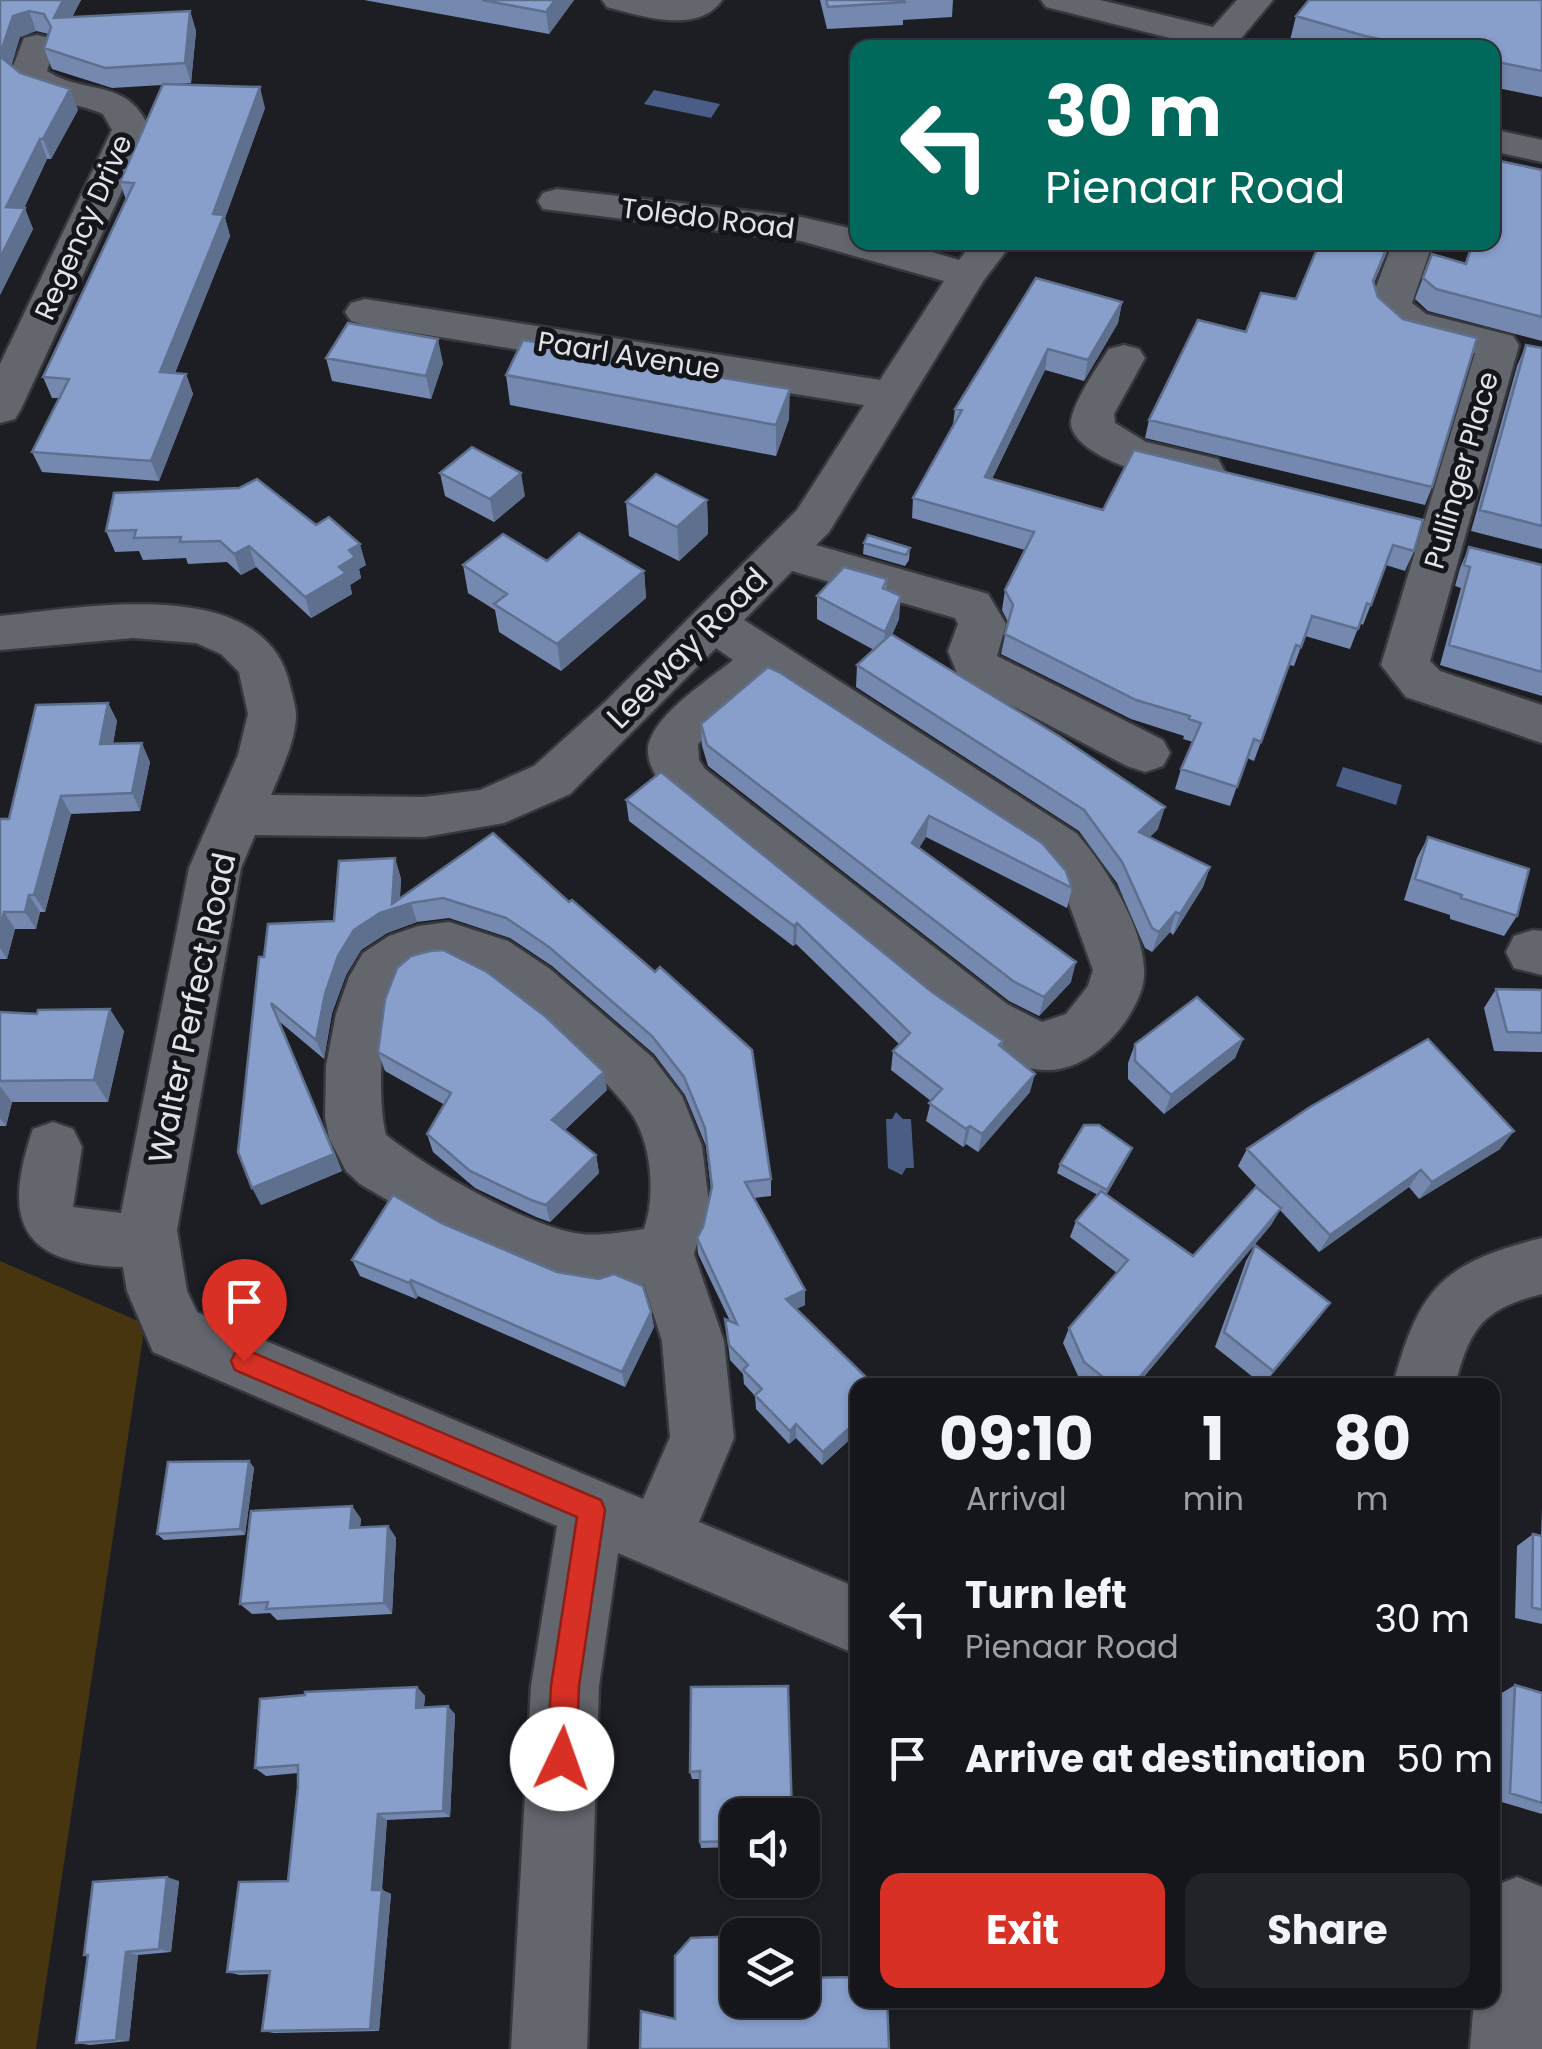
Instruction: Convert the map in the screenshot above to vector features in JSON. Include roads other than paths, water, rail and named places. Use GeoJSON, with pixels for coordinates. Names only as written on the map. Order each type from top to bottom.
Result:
{"type":"FeatureCollection","features":[{"type":"Feature","properties":{"kind":"street"},"geometry":{"type":"LineString","coordinates":[[619,0],[685,11],[705,0]]}},
{"type":"Feature","properties":{"kind":"street"},"geometry":{"type":"LineString","coordinates":[[1058,0],[1160,22],[1232,28]]}},
{"type":"Feature","properties":{"kind":"street"},"geometry":{"type":"LineString","coordinates":[[1136,0],[1232,28]]}},
{"type":"Feature","properties":{"kind":"street","name":"Regency Drive"},"geometry":{"type":"LineString","coordinates":[[0,409],[131,130],[125,113],[114,105],[32,79],[28,74],[37,46]]}},
{"type":"Feature","properties":{"kind":"street"},"geometry":{"type":"LineString","coordinates":[[1500,142],[1542,151]]}},
{"type":"Feature","properties":{"kind":"street","name":"Toledo Road"},"geometry":{"type":"LineString","coordinates":[[556,201],[802,228],[850,240]]}},
{"type":"Feature","properties":{"kind":"street","name":"Toledo Road"},"geometry":{"type":"LineString","coordinates":[[880,250],[906,260],[981,258]]}},
{"type":"Feature","properties":{"kind":"street","name":"Pullinger Place"},"geometry":{"type":"LineString","coordinates":[[1411,250],[1391,300],[1392,308],[1412,324],[1498,346],[1404,665],[1423,684],[1542,724]]}},
{"type":"Feature","properties":{"kind":"street","name":"Leeway Road"},"geometry":{"type":"LineString","coordinates":[[236,815],[424,817],[486,809],[552,780],[714,624],[813,520],[981,258]]}},
{"type":"Feature","properties":{"kind":"street","name":"Paarl Avenue"},"geometry":{"type":"LineString","coordinates":[[366,312],[892,396]]}},
{"type":"Feature","properties":{"kind":"street"},"geometry":{"type":"LineString","coordinates":[[1498,346],[1542,355]]}},
{"type":"Feature","properties":{"kind":"street"},"geometry":{"type":"LineString","coordinates":[[1124,358],[1093,414],[1094,428],[1106,441],[1129,453],[1240,480]]}},
{"type":"Feature","properties":{"kind":"street"},"geometry":{"type":"LineString","coordinates":[[783,552],[972,606],[982,624],[972,651],[976,666],[1145,753]]}},
{"type":"Feature","properties":{"kind":"street","name":"Walter Perfect Road"},"geometry":{"type":"LineString","coordinates":[[0,633],[133,621],[204,626],[238,642],[262,664],[272,714],[264,755],[214,868],[148,1240],[157,1290],[175,1332],[592,1510]]}},
{"type":"Feature","properties":{"kind":"street"},"geometry":{"type":"LineString","coordinates":[[714,624],[768,656],[1058,846],[1086,878],[1120,970],[1112,996],[1085,1031],[1061,1044],[1037,1046],[988,1020],[687,783],[674,764],[670,746],[676,734],[768,656]]}},
{"type":"Feature","properties":{"kind":"street"},"geometry":{"type":"LineString","coordinates":[[659,1539],[702,1438],[692,1340],[664,1254],[680,1203],[673,1137],[664,1112],[631,1072],[531,987],[478,951],[448,944],[414,949],[391,960],[376,976],[352,1080],[353,1120],[364,1152],[399,1178],[493,1229],[578,1262],[664,1254]]}},
{"type":"Feature","properties":{"kind":"street"},"geometry":{"type":"LineString","coordinates":[[52,1147],[44,1196],[46,1219],[55,1230],[92,1238],[148,1240]]}},
{"type":"Feature","properties":{"kind":"street"},"geometry":{"type":"LineString","coordinates":[[1426,1378],[1440,1327],[1477,1289],[1518,1271],[1542,1266]]}},
{"type":"Feature","properties":{"kind":"street"},"geometry":{"type":"LineString","coordinates":[[549,2049],[565,1686],[592,1510],[850,1619]]}},
{"type":"Feature","properties":{"kind":"street"},"geometry":{"type":"LineString","coordinates":[[1508,2049],[1517,1913]]}},
{"type":"Feature","properties":{"kind":"water"},"geometry":{"type":"Polygon","coordinates":[[[654,90],[720,104],[711,118],[644,104],[654,90]]]}},
{"type":"Feature","properties":{"kind":"water"},"geometry":{"type":"Polygon","coordinates":[[[1343,767],[1402,785],[1396,805],[1336,786],[1343,767]]]}},
{"type":"Feature","properties":{"kind":"water"},"geometry":{"type":"Polygon","coordinates":[[[896,1112],[903,1119],[911,1119],[914,1168],[906,1168],[902,1175],[888,1168],[886,1119],[892,1119],[896,1112]]]}}]}
